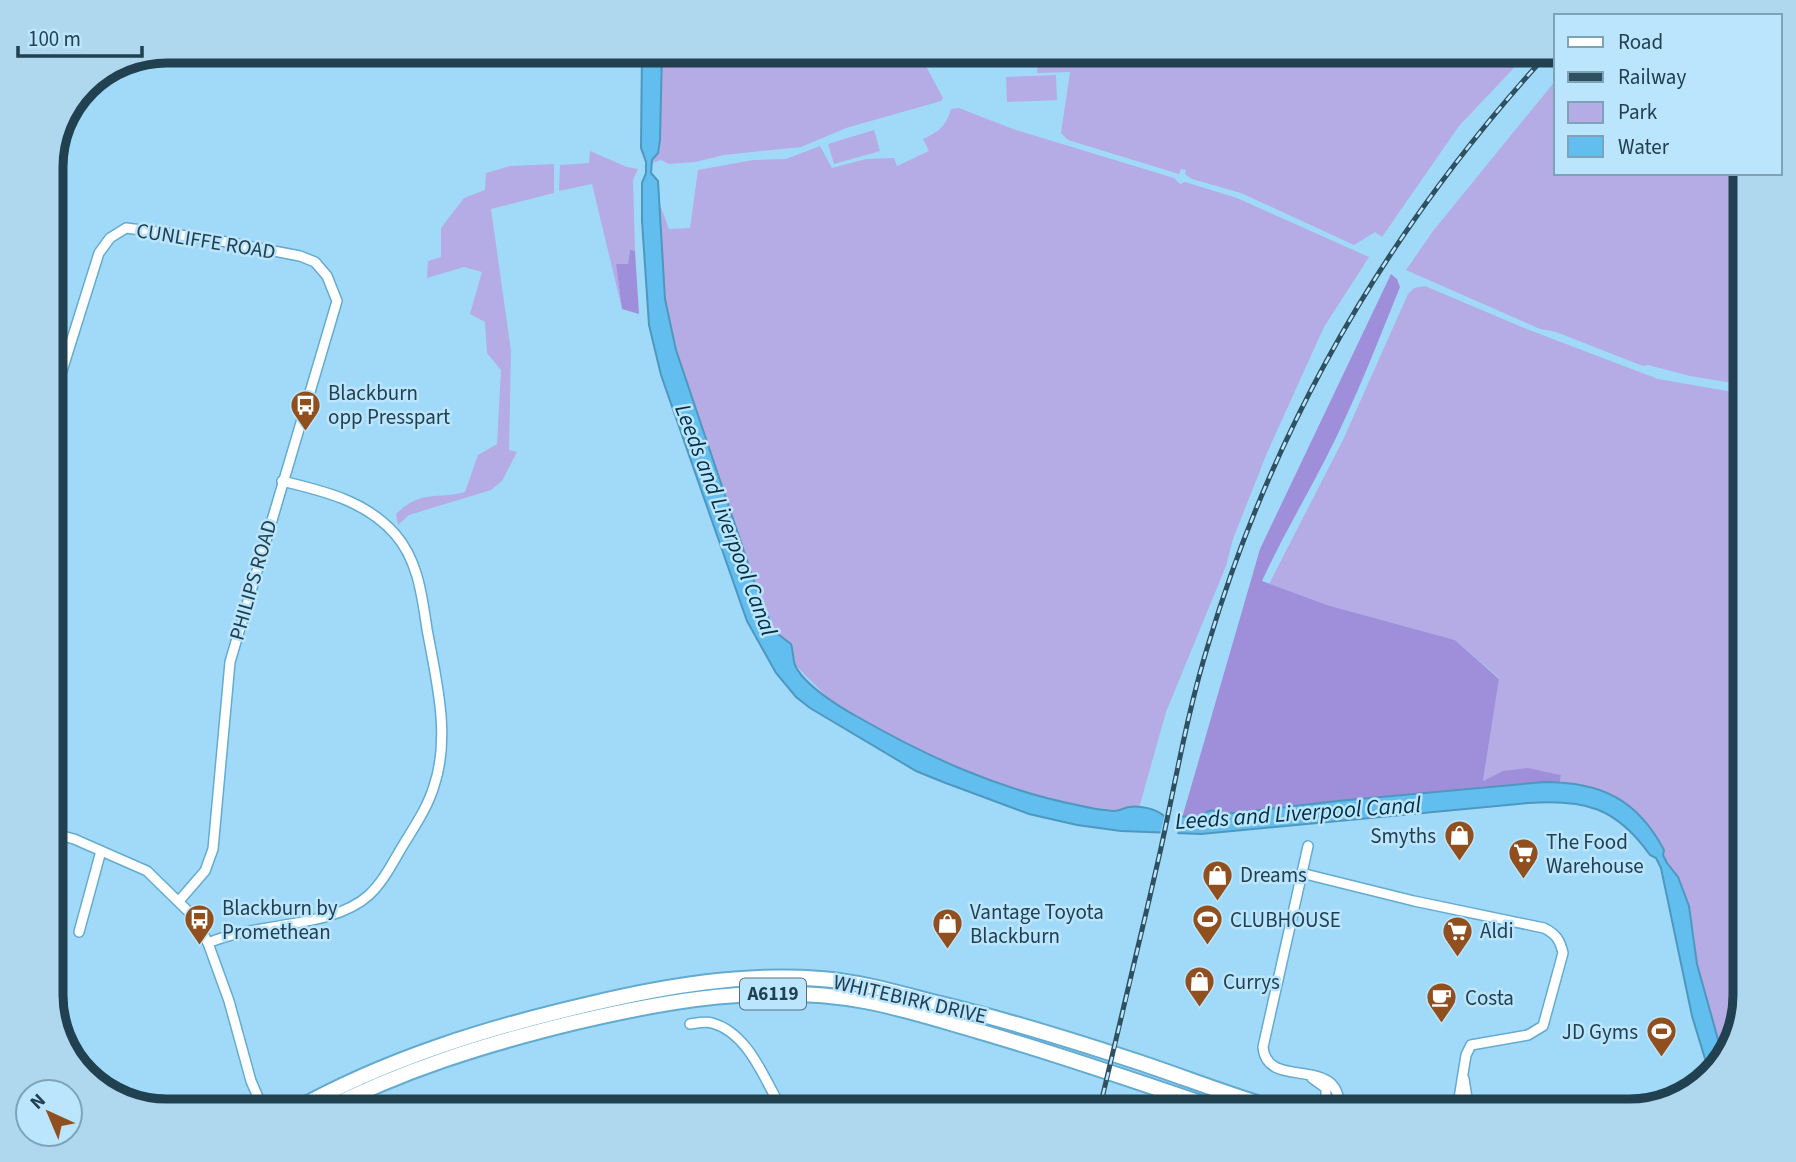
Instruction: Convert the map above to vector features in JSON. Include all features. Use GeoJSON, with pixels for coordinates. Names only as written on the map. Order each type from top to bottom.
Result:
{"type":"FeatureCollection","features":[{"type":"Feature","properties":{"kind":"highway","name":"WHITEBIRK DRIVE"},"geometry":{"type":"LineString","coordinates":[[316,1099],[406,1058],[464,1037],[530,1018],[671,986],[780,977],[822,979],[876,988],[985,1015],[1247,1099]]}},
{"type":"Feature","properties":{"kind":"highway","name":"WHITEBIRK DRIVE"},"geometry":{"type":"LineString","coordinates":[[348,1099],[383,1082],[518,1036],[673,1001],[739,994],[814,994],[913,1011],[1039,1048],[1189,1099]]}},
{"type":"Feature","properties":{"kind":"street","name":"CUNLIFFE ROAD"},"geometry":{"type":"LineString","coordinates":[[63,368],[99,253],[104,244],[126,228],[211,239],[300,256],[315,262]]}},
{"type":"Feature","properties":{"kind":"street","name":"PHILIPS ROAD"},"geometry":{"type":"LineString","coordinates":[[179,901],[205,872],[213,849],[230,662],[337,301],[327,276],[315,262]]}},
{"type":"Feature","properties":{"kind":"street"},"geometry":{"type":"LineString","coordinates":[[208,943],[225,935],[332,916],[359,903],[381,881],[418,821],[438,774],[440,705],[420,586],[405,548],[383,522],[361,506],[325,491],[282,481]]}},
{"type":"Feature","properties":{"kind":"street"},"geometry":{"type":"LineString","coordinates":[[63,836],[148,872],[195,918],[208,943],[229,1001],[251,1081],[259,1099]]}},
{"type":"Feature","properties":{"kind":"street"},"geometry":{"type":"LineString","coordinates":[[1308,846],[1263,1047],[1264,1055],[1275,1067],[1328,1079],[1339,1099]]}},
{"type":"Feature","properties":{"kind":"street"},"geometry":{"type":"LineString","coordinates":[[79,932],[100,851]]}},
{"type":"Feature","properties":{"kind":"street"},"geometry":{"type":"LineString","coordinates":[[1301,873],[1414,901],[1523,923],[1552,932],[1560,942],[1563,953],[1543,1026],[1528,1035],[1471,1045],[1466,1055],[1459,1099]]}},
{"type":"Feature","properties":{"kind":"street"},"geometry":{"type":"LineString","coordinates":[[690,1024],[710,1021],[728,1029],[746,1046],[776,1099]]}},
{"type":"Feature","properties":{"kind":"street"},"geometry":{"type":"LineString","coordinates":[[1307,1075],[1326,1088],[1326,1099]]}},
{"type":"Feature","properties":{"kind":"street"},"geometry":{"type":"LineString","coordinates":[[1463,1078],[1467,1099]]}},
{"type":"Feature","properties":{"kind":"green space"},"geometry":{"type":"Polygon","coordinates":[[[662,63],[870,63],[873,67],[872,63],[895,63],[896,67],[904,63],[924,63],[943,98],[941,101],[846,128],[801,147],[724,155],[695,162],[669,164],[661,160],[652,163],[658,153],[662,63]]]}},
{"type":"Feature","properties":{"kind":"green space"},"geometry":{"type":"Polygon","coordinates":[[[1038,63],[1519,63],[1459,126],[1382,237],[1375,232],[1354,245],[1241,193],[1192,179],[1185,174],[1186,170],[1181,169],[1179,174],[1068,140],[1061,133],[1070,72],[1037,73],[1038,63]]]}},
{"type":"Feature","properties":{"kind":"green space"},"geometry":{"type":"Polygon","coordinates":[[[1056,75],[1057,100],[1007,102],[1006,77],[1056,75]]]}},
{"type":"Feature","properties":{"kind":"green space"},"geometry":{"type":"Polygon","coordinates":[[[1554,82],[1554,175],[1733,175],[1733,383],[1643,366],[1556,332],[1540,329],[1406,270],[1433,231],[1554,82]]]}},
{"type":"Feature","properties":{"kind":"green space"},"geometry":{"type":"Polygon","coordinates":[[[959,108],[1013,129],[1174,178],[1180,184],[1185,182],[1237,198],[1369,257],[1324,327],[1267,453],[1233,539],[1226,566],[1166,712],[1139,808],[1128,807],[1121,811],[1077,805],[1007,787],[944,763],[834,704],[795,665],[791,644],[774,631],[755,584],[685,382],[668,322],[659,202],[669,229],[690,228],[698,170],[753,160],[786,159],[820,146],[832,168],[866,159],[894,158],[897,166],[929,151],[923,139],[941,128],[951,109],[959,108]]]}},
{"type":"Feature","properties":{"kind":"green space"},"geometry":{"type":"Polygon","coordinates":[[[874,130],[880,151],[834,164],[828,144],[874,130]]]}},
{"type":"Feature","properties":{"kind":"green space"},"geometry":{"type":"Polygon","coordinates":[[[590,151],[638,169],[633,180],[635,251],[630,251],[628,264],[616,264],[622,309],[592,184],[559,191],[560,165],[589,163],[590,151]]]}},
{"type":"Feature","properties":{"kind":"green space"},"geometry":{"type":"Polygon","coordinates":[[[554,164],[554,193],[491,209],[511,351],[509,450],[517,452],[502,481],[491,490],[409,515],[398,525],[396,514],[414,501],[465,492],[478,455],[497,444],[501,370],[487,353],[485,322],[470,314],[482,272],[464,267],[427,278],[428,261],[441,257],[441,228],[464,198],[485,190],[486,173],[510,166],[554,164]]]}},
{"type":"Feature","properties":{"kind":"green space"},"geometry":{"type":"Polygon","coordinates":[[[1425,286],[1524,328],[1658,379],[1733,392],[1733,772],[1730,780],[1733,781],[1733,995],[1729,1022],[1720,1046],[1697,964],[1694,933],[1678,877],[1667,864],[1664,850],[1645,821],[1609,793],[1560,782],[1561,775],[1521,769],[1504,772],[1483,781],[1499,678],[1455,640],[1327,605],[1269,584],[1343,440],[1408,294],[1414,288],[1425,286]]]}},
{"type":"Feature","properties":{"kind":"shaded area"},"geometry":{"type":"Polygon","coordinates":[[[630,250],[635,251],[639,314],[622,309],[616,264],[628,264],[630,250]]]}},
{"type":"Feature","properties":{"kind":"shaded area"},"geometry":{"type":"Polygon","coordinates":[[[1391,274],[1400,287],[1369,365],[1334,442],[1262,581],[1327,605],[1455,640],[1499,679],[1483,781],[1503,771],[1528,768],[1561,775],[1560,782],[1338,801],[1182,818],[1260,549],[1391,274]]]}},
{"type":"Feature","properties":{"kind":"water","name":"Leeds and Liverpool Canal"},"geometry":{"type":"Polygon","coordinates":[[[642,63],[662,63],[660,140],[658,153],[652,160],[651,173],[658,181],[665,299],[676,350],[755,584],[774,631],[791,644],[795,665],[813,687],[882,731],[936,758],[1019,790],[1100,809],[1116,811],[1138,807],[1164,816],[1202,817],[1212,810],[1225,814],[1544,782],[1583,785],[1600,790],[1629,806],[1642,818],[1664,850],[1667,863],[1678,877],[1689,906],[1697,964],[1720,1046],[1707,1064],[1692,1016],[1661,868],[1656,858],[1650,855],[1624,826],[1597,810],[1566,803],[1528,803],[1201,834],[1121,831],[1077,825],[1029,814],[916,771],[796,697],[776,673],[747,621],[661,375],[649,325],[642,221],[642,183],[646,162],[641,148],[642,63]]]}},
{"type":"Feature","properties":{"kind":"pier"},"geometry":{"type":"Polygon","coordinates":[[[1165,813],[1181,814],[1177,835],[1160,835],[1165,813]]]}},
{"type":"Feature","properties":{"kind":"railway"},"geometry":{"type":"LineString","coordinates":[[1102,1099],[1202,667],[1236,560],[1268,480],[1305,402],[1346,327],[1391,254],[1440,184],[1493,116],[1539,63]]}},
{"type":"Feature","properties":{"kind":"place","name":"Blackburn opp Presspart"},"geometry":{"type":"Point","coordinates":[305,432]}},
{"type":"Feature","properties":{"kind":"place","name":"Smyths"},"geometry":{"type":"Point","coordinates":[1459,863]}},
{"type":"Feature","properties":{"kind":"place","name":"The Food Warehouse"},"geometry":{"type":"Point","coordinates":[1523,881]}},
{"type":"Feature","properties":{"kind":"place","name":"Dreams"},"geometry":{"type":"Point","coordinates":[1217,902]}},
{"type":"Feature","properties":{"kind":"place","name":"Blackburn by Promethean"},"geometry":{"type":"Point","coordinates":[199,947]}},
{"type":"Feature","properties":{"kind":"place","name":"CLUBHOUSE"},"geometry":{"type":"Point","coordinates":[1207,947]}},
{"type":"Feature","properties":{"kind":"place","name":"Vantage Toyota Blackburn"},"geometry":{"type":"Point","coordinates":[947,951]}},
{"type":"Feature","properties":{"kind":"place","name":"Aldi"},"geometry":{"type":"Point","coordinates":[1457,958]}},
{"type":"Feature","properties":{"kind":"place","name":"Currys"},"geometry":{"type":"Point","coordinates":[1200,1009]}},
{"type":"Feature","properties":{"kind":"place","name":"Costa"},"geometry":{"type":"Point","coordinates":[1442,1025]}},
{"type":"Feature","properties":{"kind":"place","name":"JD Gyms"},"geometry":{"type":"Point","coordinates":[1661,1059]}}]}
